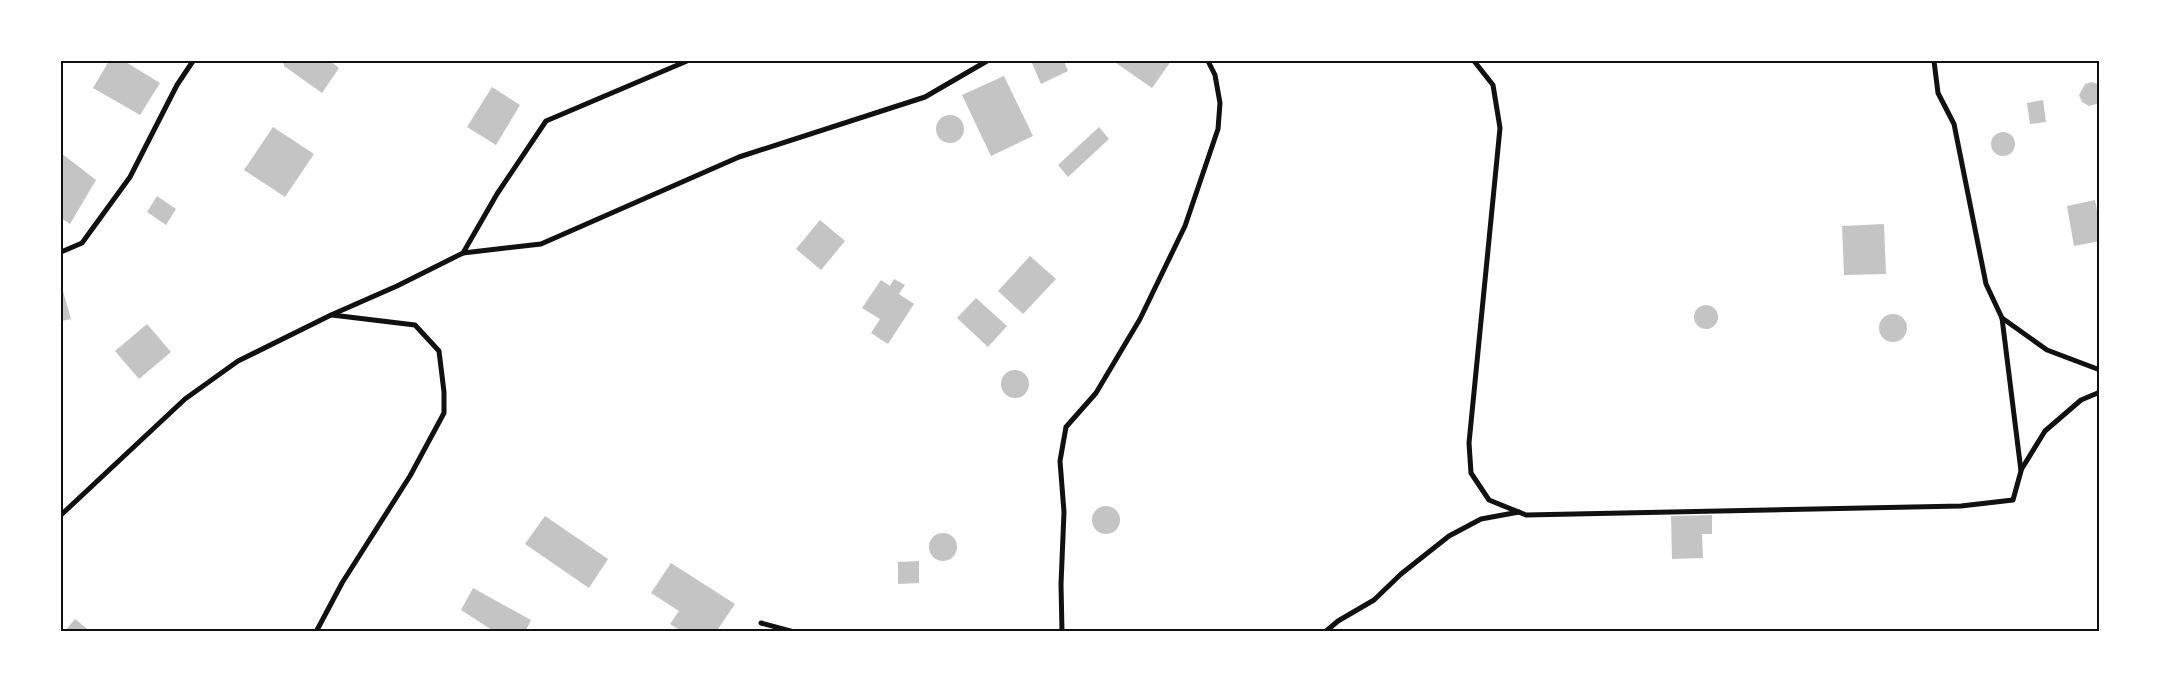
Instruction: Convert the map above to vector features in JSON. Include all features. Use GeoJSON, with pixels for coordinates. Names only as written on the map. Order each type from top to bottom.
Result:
{"type":"FeatureCollection","features":[{"type":"Feature","properties":{"kind":"street"},"geometry":{"type":"LineString","coordinates":[[61,252],[82,243],[130,177],[178,85],[193,61]]}},
{"type":"Feature","properties":{"kind":"street"},"geometry":{"type":"LineString","coordinates":[[463,253],[497,194],[546,121],[687,61]]}},
{"type":"Feature","properties":{"kind":"street"},"geometry":{"type":"LineString","coordinates":[[61,515],[185,399],[238,361],[331,315],[463,253],[541,244],[739,157],[925,96],[987,61]]}},
{"type":"Feature","properties":{"kind":"street"},"geometry":{"type":"LineString","coordinates":[[1062,632],[1061,584],[1064,512],[1060,461],[1066,427],[1096,393],[1140,319],[1185,226],[1218,129],[1220,103],[1214,75],[1208,61]]}},
{"type":"Feature","properties":{"kind":"street"},"geometry":{"type":"LineString","coordinates":[[1474,61],[1494,85],[1500,128],[1469,443],[1472,473],[1489,500],[1526,515],[1961,506],[2013,500],[2021,471],[2046,430],[2081,400],[2100,392]]}},
{"type":"Feature","properties":{"kind":"street"},"geometry":{"type":"LineString","coordinates":[[1932,61],[1938,93],[1954,124],[1986,284],[2002,318],[2021,471]]}},
{"type":"Feature","properties":{"kind":"street"},"geometry":{"type":"LineString","coordinates":[[316,632],[342,582],[410,476],[444,413],[444,392],[439,351],[415,325],[331,315]]}},
{"type":"Feature","properties":{"kind":"street"},"geometry":{"type":"LineString","coordinates":[[2002,318],[2046,350],[2100,370]]}},
{"type":"Feature","properties":{"kind":"street"},"geometry":{"type":"LineString","coordinates":[[1325,632],[1338,621],[1374,600],[1401,574],[1449,536],[1481,519],[1520,512]]}},
{"type":"Feature","properties":{"kind":"street"},"geometry":{"type":"LineString","coordinates":[[761,623],[794,632]]}},
{"type":"Feature","properties":{"kind":"building"},"geometry":{"type":"Polygon","coordinates":[[[109,61],[124,61],[160,83],[140,115],[93,88],[109,61]]]}},
{"type":"Feature","properties":{"kind":"building"},"geometry":{"type":"Polygon","coordinates":[[[280,61],[330,61],[339,68],[322,93],[284,66],[280,61]]]}},
{"type":"Feature","properties":{"kind":"building"},"geometry":{"type":"Polygon","coordinates":[[[1031,61],[1064,61],[1068,71],[1041,84],[1031,61]]]}},
{"type":"Feature","properties":{"kind":"building"},"geometry":{"type":"Polygon","coordinates":[[[1117,61],[1171,61],[1152,88],[1116,63],[1117,61]]]}},
{"type":"Feature","properties":{"kind":"building"},"geometry":{"type":"Polygon","coordinates":[[[1004,76],[1033,136],[991,156],[962,95],[1004,76]]]}},
{"type":"Feature","properties":{"kind":"building"},"geometry":{"type":"Polygon","coordinates":[[[2092,82],[2100,85],[2100,103],[2089,106],[2082,102],[2079,95],[2085,84],[2092,82]]]}},
{"type":"Feature","properties":{"kind":"building"},"geometry":{"type":"Polygon","coordinates":[[[492,87],[520,105],[496,145],[467,127],[492,87]]]}},
{"type":"Feature","properties":{"kind":"building"},"geometry":{"type":"Polygon","coordinates":[[[2043,100],[2046,122],[2030,124],[2027,103],[2043,100]]]}},
{"type":"Feature","properties":{"kind":"building"},"geometry":{"type":"Polygon","coordinates":[[[950,115],[960,119],[964,129],[960,139],[950,143],[940,139],[936,129],[940,119],[950,115]]]}},
{"type":"Feature","properties":{"kind":"building"},"geometry":{"type":"Polygon","coordinates":[[[273,127],[314,154],[285,197],[244,170],[273,127]]]}},
{"type":"Feature","properties":{"kind":"building"},"geometry":{"type":"Polygon","coordinates":[[[1099,127],[1109,139],[1068,177],[1058,165],[1099,127]]]}},
{"type":"Feature","properties":{"kind":"building"},"geometry":{"type":"Polygon","coordinates":[[[2003,132],[2012,135],[2015,144],[2012,153],[2003,156],[1994,153],[1991,144],[1994,135],[2003,132]]]}},
{"type":"Feature","properties":{"kind":"building"},"geometry":{"type":"Polygon","coordinates":[[[61,153],[96,180],[70,224],[61,218],[61,153]]]}},
{"type":"Feature","properties":{"kind":"building"},"geometry":{"type":"Polygon","coordinates":[[[157,196],[176,209],[166,225],[147,212],[157,196]]]}},
{"type":"Feature","properties":{"kind":"building"},"geometry":{"type":"Polygon","coordinates":[[[2095,200],[2100,227],[2100,241],[2074,246],[2067,206],[2095,200]]]}},
{"type":"Feature","properties":{"kind":"building"},"geometry":{"type":"Polygon","coordinates":[[[820,220],[845,241],[821,270],[796,249],[820,220]]]}},
{"type":"Feature","properties":{"kind":"building"},"geometry":{"type":"Polygon","coordinates":[[[1884,224],[1886,274],[1844,275],[1842,226],[1884,224]]]}},
{"type":"Feature","properties":{"kind":"building"},"geometry":{"type":"Polygon","coordinates":[[[1030,256],[1056,279],[1023,314],[998,291],[1030,256]]]}},
{"type":"Feature","properties":{"kind":"building"},"geometry":{"type":"Polygon","coordinates":[[[894,279],[905,285],[899,294],[914,304],[888,344],[871,333],[880,319],[862,308],[881,280],[890,286],[894,279]]]}},
{"type":"Feature","properties":{"kind":"building"},"geometry":{"type":"Polygon","coordinates":[[[61,284],[71,319],[61,321],[61,284]]]}},
{"type":"Feature","properties":{"kind":"building"},"geometry":{"type":"Polygon","coordinates":[[[976,298],[1007,326],[988,347],[957,318],[976,298]]]}},
{"type":"Feature","properties":{"kind":"building"},"geometry":{"type":"Polygon","coordinates":[[[1706,305],[1715,308],[1718,317],[1715,326],[1706,329],[1697,326],[1694,317],[1697,308],[1706,305]]]}},
{"type":"Feature","properties":{"kind":"building"},"geometry":{"type":"Polygon","coordinates":[[[1893,314],[1903,318],[1907,328],[1903,338],[1893,342],[1883,338],[1879,328],[1883,318],[1893,314]]]}},
{"type":"Feature","properties":{"kind":"building"},"geometry":{"type":"Polygon","coordinates":[[[147,324],[171,352],[139,379],[115,351],[147,324]]]}},
{"type":"Feature","properties":{"kind":"building"},"geometry":{"type":"Polygon","coordinates":[[[1015,370],[1025,374],[1029,384],[1025,394],[1015,398],[1005,394],[1001,384],[1005,374],[1015,370]]]}},
{"type":"Feature","properties":{"kind":"building"},"geometry":{"type":"Polygon","coordinates":[[[1106,506],[1116,510],[1120,520],[1116,530],[1106,534],[1096,530],[1092,520],[1096,510],[1106,506]]]}},
{"type":"Feature","properties":{"kind":"building"},"geometry":{"type":"Polygon","coordinates":[[[1712,515],[1712,534],[1702,534],[1703,558],[1672,559],[1671,516],[1712,515]]]}},
{"type":"Feature","properties":{"kind":"building"},"geometry":{"type":"Polygon","coordinates":[[[545,516],[608,559],[589,588],[525,544],[545,516]]]}},
{"type":"Feature","properties":{"kind":"building"},"geometry":{"type":"Polygon","coordinates":[[[943,533],[953,537],[957,547],[953,557],[943,561],[933,557],[929,547],[933,537],[943,533]]]}},
{"type":"Feature","properties":{"kind":"building"},"geometry":{"type":"Polygon","coordinates":[[[919,561],[919,583],[898,584],[898,562],[919,561]]]}},
{"type":"Feature","properties":{"kind":"building"},"geometry":{"type":"Polygon","coordinates":[[[671,563],[735,604],[716,632],[683,632],[670,624],[679,611],[651,593],[671,563]]]}},
{"type":"Feature","properties":{"kind":"building"},"geometry":{"type":"Polygon","coordinates":[[[473,588],[531,620],[525,632],[495,632],[461,610],[473,588]]]}},
{"type":"Feature","properties":{"kind":"building"},"geometry":{"type":"Polygon","coordinates":[[[75,619],[91,632],[64,632],[75,619]]]}}]}
